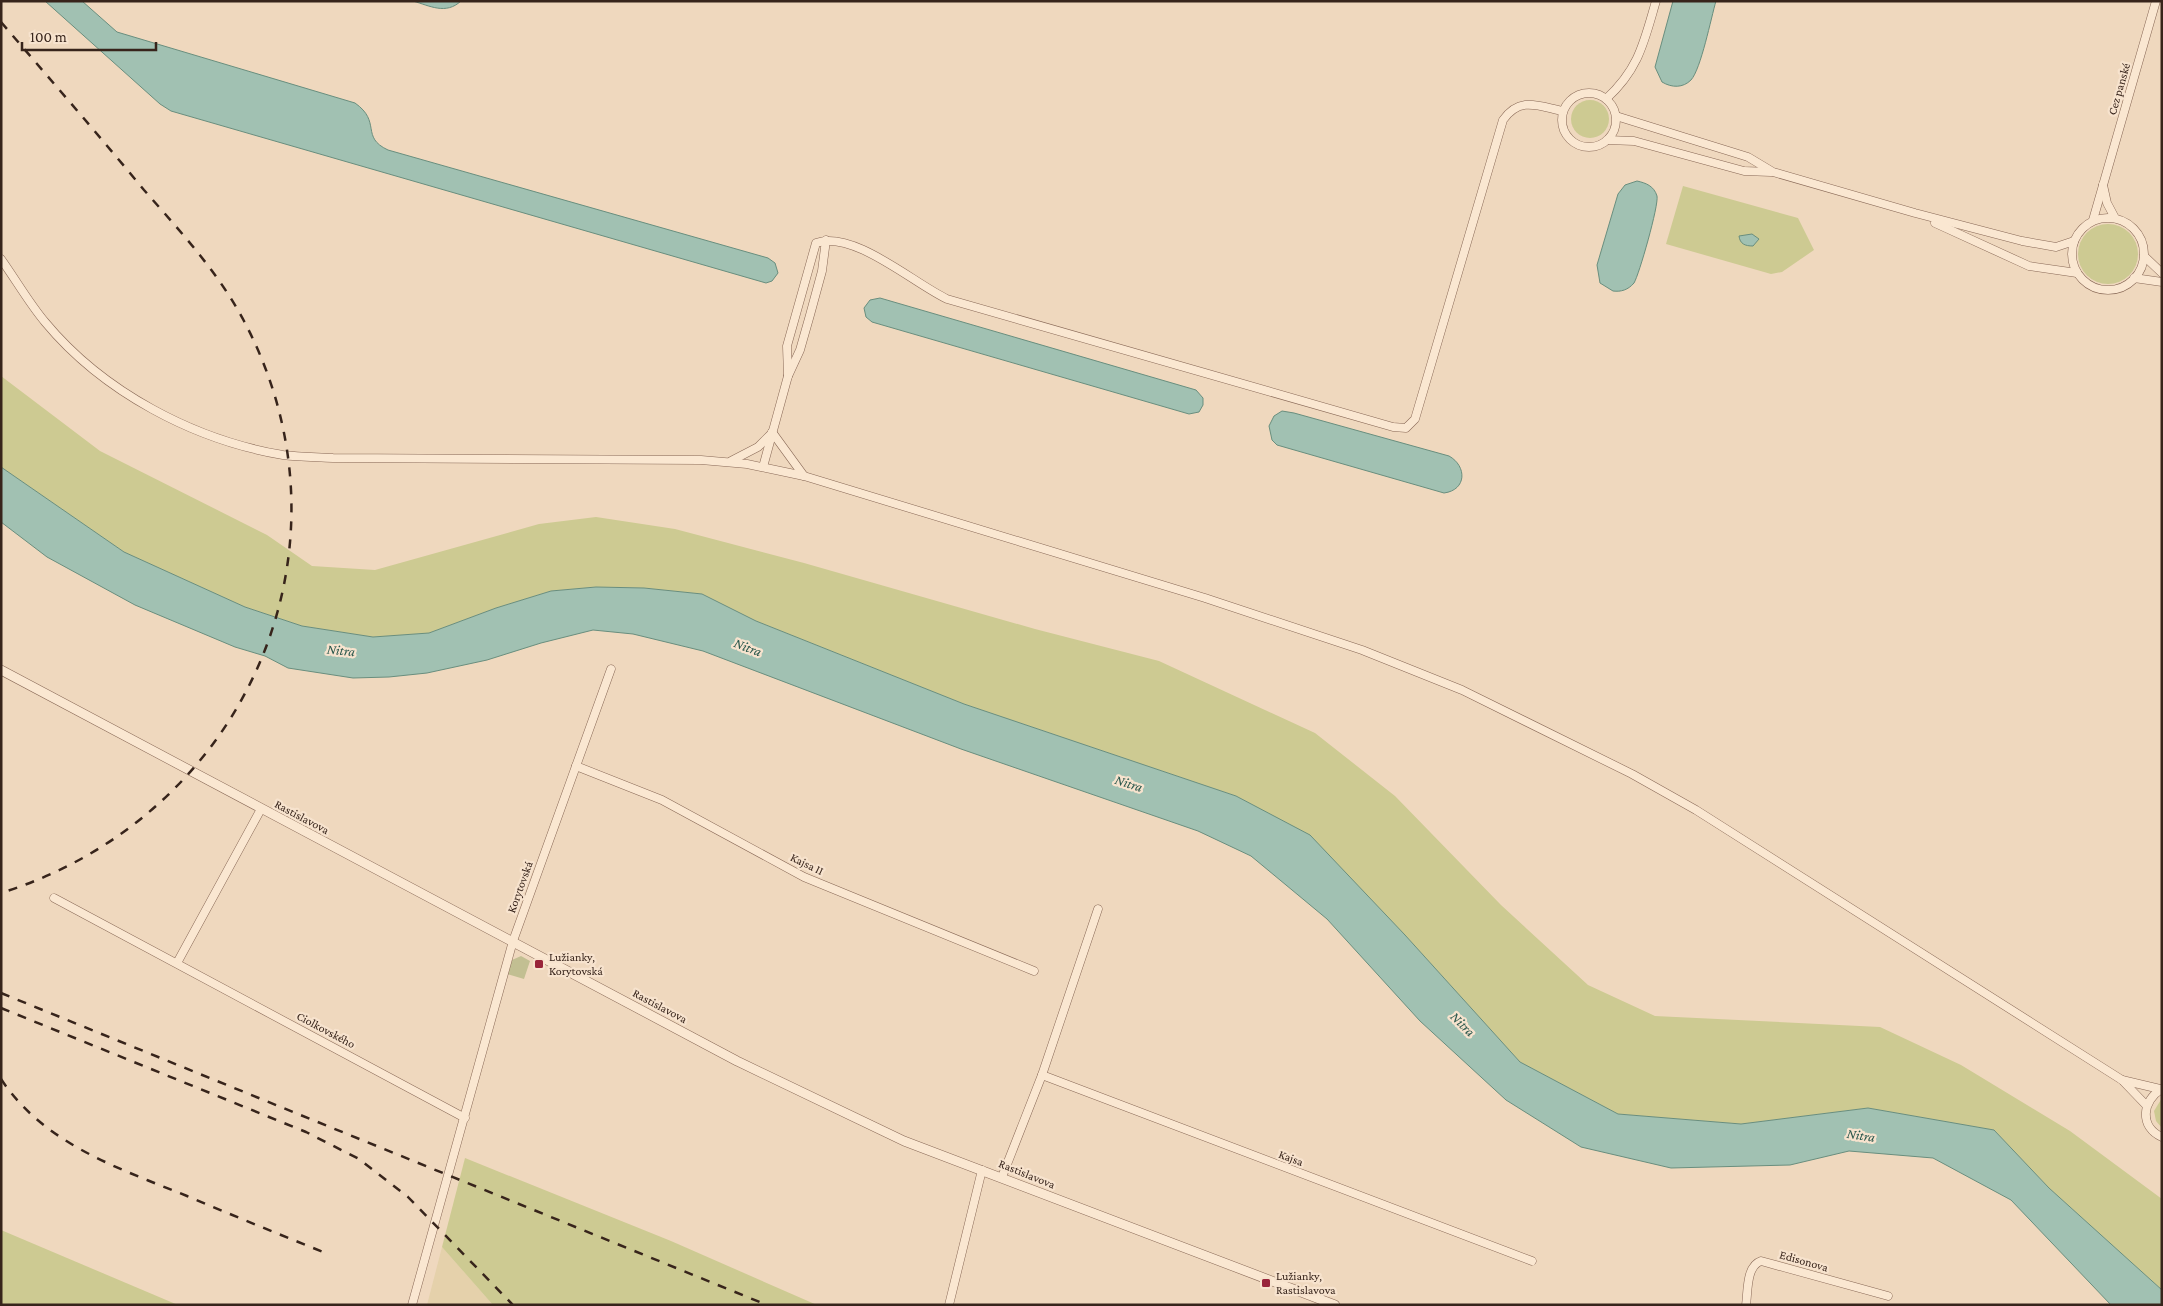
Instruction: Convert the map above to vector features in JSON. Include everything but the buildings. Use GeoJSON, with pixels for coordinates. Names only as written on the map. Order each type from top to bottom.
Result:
{"type":"FeatureCollection","features":[{"type":"Feature","properties":{"kind":"street"},"geometry":{"type":"LineString","coordinates":[[1606,99],[1621,86],[1640,56],[1656,1]]}},
{"type":"Feature","properties":{"kind":"street","name":"Cez panské"},"geometry":{"type":"LineString","coordinates":[[2074,241],[2079,232],[2093,220],[2156,1]]}},
{"type":"Feature","properties":{"kind":"street"},"geometry":{"type":"LineString","coordinates":[[1587,93],[1597,94],[1606,99],[1613,106],[1616,116],[1616,125],[1607,140],[1597,146],[1584,146],[1574,142],[1566,134],[1562,123],[1563,111],[1569,102],[1577,96],[1587,93]]}},
{"type":"Feature","properties":{"kind":"street"},"geometry":{"type":"LineString","coordinates":[[788,376],[787,346],[796,311],[816,243],[826,240],[869,252],[888,262],[926,289],[947,299],[1393,427],[1406,428],[1416,419],[1503,120],[1511,109],[1524,103],[1563,111]]}},
{"type":"Feature","properties":{"kind":"street"},"geometry":{"type":"LineString","coordinates":[[1616,116],[1748,157],[1774,172],[1914,213],[2031,243],[2056,247],[2074,241],[2072,259],[2077,273],[2092,286],[2102,289],[2114,289],[2125,285],[2134,278],[2140,269],[2144,256],[2142,243],[2137,232],[2127,223],[2115,218],[2093,220]]}},
{"type":"Feature","properties":{"kind":"street"},"geometry":{"type":"LineString","coordinates":[[1607,140],[1634,141],[1744,171],[1774,172]]}},
{"type":"Feature","properties":{"kind":"street"},"geometry":{"type":"LineString","coordinates":[[2103,183],[2107,203],[2115,218]]}},
{"type":"Feature","properties":{"kind":"street"},"geometry":{"type":"LineString","coordinates":[[1914,213],[2029,266],[2077,273]]}},
{"type":"Feature","properties":{"kind":"street"},"geometry":{"type":"LineString","coordinates":[[763,467],[788,376],[800,350],[810,315],[822,271],[826,240]]}},
{"type":"Feature","properties":{"kind":"street"},"geometry":{"type":"LineString","coordinates":[[2144,256],[2162,273]]}},
{"type":"Feature","properties":{"kind":"street"},"geometry":{"type":"LineString","coordinates":[[1,259],[45,322],[88,365],[124,391],[175,422],[243,445],[284,455],[333,458],[731,462],[763,467],[804,476],[1205,598],[1362,650],[1462,690],[1623,769],[1696,810],[2122,1080],[2146,1105]]}},
{"type":"Feature","properties":{"kind":"street"},"geometry":{"type":"LineString","coordinates":[[2134,278],[2162,282]]}},
{"type":"Feature","properties":{"kind":"street"},"geometry":{"type":"LineString","coordinates":[[731,462],[758,447],[772,432]]}},
{"type":"Feature","properties":{"kind":"street"},"geometry":{"type":"LineString","coordinates":[[772,432],[804,476]]}},
{"type":"Feature","properties":{"kind":"street","name":"Korytovská"},"geometry":{"type":"LineString","coordinates":[[412,1305],[513,941],[611,668]]}},
{"type":"Feature","properties":{"kind":"street","name":"Rastislavova"},"geometry":{"type":"LineString","coordinates":[[1,670],[816,1101],[904,1141],[1335,1305]]}},
{"type":"Feature","properties":{"kind":"street","name":"Kajsa II"},"geometry":{"type":"LineString","coordinates":[[576,766],[662,800],[804,877],[1034,970]]}},
{"type":"Feature","properties":{"kind":"street"},"geometry":{"type":"LineString","coordinates":[[177,963],[261,809]]}},
{"type":"Feature","properties":{"kind":"street","name":"Ciolkovského"},"geometry":{"type":"LineString","coordinates":[[54,898],[465,1118]]}},
{"type":"Feature","properties":{"kind":"street"},"geometry":{"type":"LineString","coordinates":[[1002,1177],[1042,1075],[1098,909]]}},
{"type":"Feature","properties":{"kind":"street","name":"Kajsa"},"geometry":{"type":"LineString","coordinates":[[1042,1075],[1532,1261]]}},
{"type":"Feature","properties":{"kind":"street"},"geometry":{"type":"LineString","coordinates":[[2122,1080],[2161,1089]]}},
{"type":"Feature","properties":{"kind":"street"},"geometry":{"type":"LineString","coordinates":[[2161,1089],[2152,1095],[2146,1105],[2145,1116],[2149,1126],[2162,1137]]}},
{"type":"Feature","properties":{"kind":"street"},"geometry":{"type":"LineString","coordinates":[[949,1305],[982,1170]]}},
{"type":"Feature","properties":{"kind":"street","name":"Edisonova"},"geometry":{"type":"LineString","coordinates":[[1746,1305],[1750,1275],[1754,1265],[1760,1261],[1888,1296]]}},
{"type":"Feature","properties":{"kind":"shaded area"},"geometry":{"type":"Polygon","coordinates":[[[1590,100],[1604,105],[1609,119],[1604,133],[1590,138],[1576,133],[1571,119],[1576,105],[1590,100]]]}},
{"type":"Feature","properties":{"kind":"shaded area"},"geometry":{"type":"Polygon","coordinates":[[[1683,186],[1798,218],[1814,250],[1782,272],[1771,274],[1666,244],[1683,186]]]}},
{"type":"Feature","properties":{"kind":"shaded area"},"geometry":{"type":"Polygon","coordinates":[[[2102,224],[2114,224],[2130,232],[2136,242],[2138,254],[2136,266],[2130,276],[2114,284],[2102,284],[2086,276],[2078,260],[2078,248],[2086,232],[2102,224]]]}},
{"type":"Feature","properties":{"kind":"shaded area"},"geometry":{"type":"Polygon","coordinates":[[[1,376],[100,451],[267,535],[312,566],[375,570],[539,524],[596,517],[675,529],[804,563],[1035,629],[1159,661],[1315,733],[1395,796],[1501,905],[1588,985],[1655,1016],[1880,1027],[1961,1065],[2070,1131],[2162,1199],[2162,1290],[2049,1188],[1994,1130],[1868,1108],[1741,1124],[1618,1114],[1520,1062],[1405,935],[1309,835],[1236,796],[964,704],[756,621],[702,594],[644,588],[596,587],[551,591],[496,608],[429,633],[373,637],[302,626],[245,607],[124,552],[1,467],[1,376]]]}},
{"type":"Feature","properties":{"kind":"shaded area"},"geometry":{"type":"Polygon","coordinates":[[[521,956],[530,961],[524,979],[507,974],[512,960],[521,956]]]}},
{"type":"Feature","properties":{"kind":"shaded area"},"geometry":{"type":"Polygon","coordinates":[[[2162,1098],[2162,1128],[2156,1121],[2154,1111],[2162,1098]]]}},
{"type":"Feature","properties":{"kind":"shaded area"},"geometry":{"type":"Polygon","coordinates":[[[465,1158],[671,1241],[817,1305],[493,1305],[442,1247],[465,1158]]]}},
{"type":"Feature","properties":{"kind":"shaded area"},"geometry":{"type":"Polygon","coordinates":[[[1,1230],[178,1305],[1,1305],[1,1230]]]}},
{"type":"Feature","properties":{"kind":"shaded area"},"geometry":{"type":"Polygon","coordinates":[[[442,1247],[493,1305],[427,1305],[442,1247]]]}},
{"type":"Feature","properties":{"kind":"water"},"geometry":{"type":"Polygon","coordinates":[[[45,1],[82,1],[117,32],[355,103],[368,117],[375,140],[388,150],[768,258],[775,263],[778,273],[772,281],[766,283],[171,111],[160,104],[45,1]]]}},
{"type":"Feature","properties":{"kind":"water"},"geometry":{"type":"Polygon","coordinates":[[[413,1],[461,1],[450,8],[438,8],[413,1]]]}},
{"type":"Feature","properties":{"kind":"water"},"geometry":{"type":"Polygon","coordinates":[[[1673,1],[1716,1],[1695,74],[1688,83],[1677,86],[1662,82],[1655,67],[1673,1]]]}},
{"type":"Feature","properties":{"kind":"water"},"geometry":{"type":"Polygon","coordinates":[[[1637,181],[1649,186],[1656,193],[1655,212],[1634,283],[1624,290],[1613,291],[1600,283],[1597,265],[1618,194],[1625,185],[1637,181]]]}},
{"type":"Feature","properties":{"kind":"water"},"geometry":{"type":"Polygon","coordinates":[[[1752,234],[1759,239],[1753,246],[1745,245],[1740,241],[1739,236],[1752,234]]]}},
{"type":"Feature","properties":{"kind":"water"},"geometry":{"type":"Polygon","coordinates":[[[880,298],[1196,390],[1203,398],[1203,405],[1199,412],[1189,414],[872,322],[866,317],[864,308],[870,300],[880,298]]]}},
{"type":"Feature","properties":{"kind":"water"},"geometry":{"type":"Polygon","coordinates":[[[1282,411],[1449,456],[1459,466],[1462,477],[1460,483],[1452,491],[1444,493],[1277,445],[1272,440],[1269,426],[1274,416],[1282,411]]]}},
{"type":"Feature","properties":{"kind":"water","name":"Nitra"},"geometry":{"type":"Polygon","coordinates":[[[1,467],[124,552],[245,607],[302,626],[373,637],[429,633],[496,608],[551,591],[596,587],[644,588],[702,594],[756,621],[964,704],[1236,796],[1310,835],[1405,935],[1520,1062],[1618,1114],[1741,1124],[1868,1108],[1994,1130],[2049,1188],[2162,1290],[2162,1305],[2111,1305],[2011,1200],[1933,1158],[1849,1151],[1790,1165],[1671,1168],[1581,1147],[1506,1100],[1420,1021],[1327,919],[1251,856],[1198,831],[961,749],[703,651],[633,634],[593,630],[541,643],[487,660],[427,673],[389,677],[353,678],[288,668],[265,656],[235,647],[135,605],[47,557],[1,522],[1,467]]]}},
{"type":"Feature","properties":{"kind":"railway"},"geometry":{"type":"LineString","coordinates":[[1,22],[185,237],[234,303],[244,321],[278,408],[291,496],[284,583],[259,664],[217,739],[158,804],[86,856],[1,893]]}},
{"type":"Feature","properties":{"kind":"railway"},"geometry":{"type":"LineString","coordinates":[[1,993],[767,1305]]}},
{"type":"Feature","properties":{"kind":"railway"},"geometry":{"type":"LineString","coordinates":[[1,1008],[306,1132],[359,1159],[408,1197],[513,1305]]}},
{"type":"Feature","properties":{"kind":"railway"},"geometry":{"type":"LineString","coordinates":[[1,1079],[19,1102],[38,1121],[84,1151],[135,1175],[328,1254]]}},
{"type":"Feature","properties":{"kind":"place","name":"Lužianky, Korytovská"},"geometry":{"type":"Point","coordinates":[539,964]}},
{"type":"Feature","properties":{"kind":"place","name":"Lužianky, Rastislavova"},"geometry":{"type":"Point","coordinates":[1266,1283]}}]}
